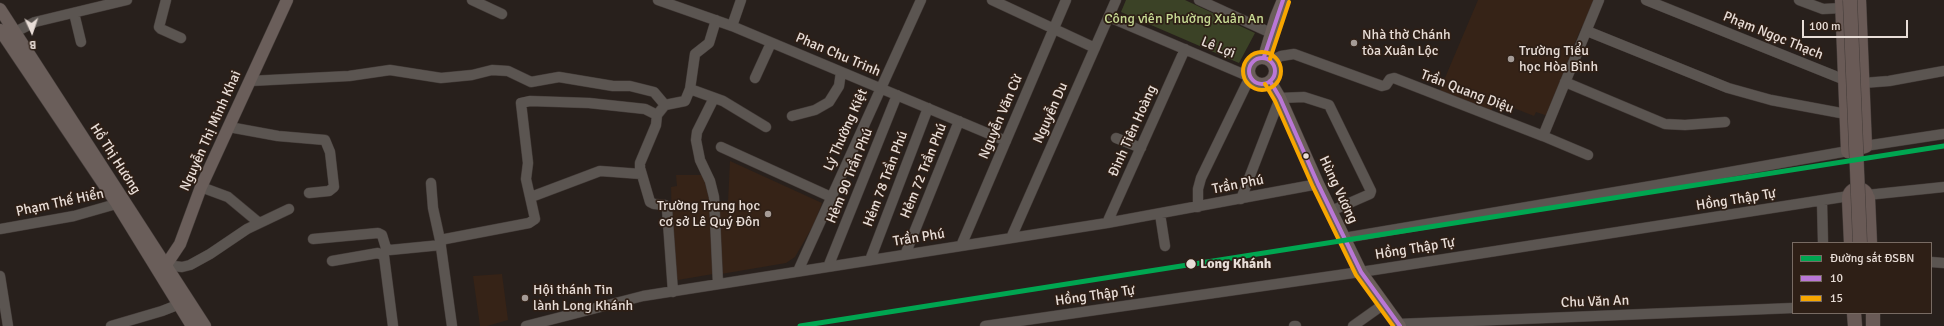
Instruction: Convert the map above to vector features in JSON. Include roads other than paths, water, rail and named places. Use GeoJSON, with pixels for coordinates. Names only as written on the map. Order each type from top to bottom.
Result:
{"type":"FeatureCollection","features":[{"type":"Feature","properties":{"kind":"highway"},"geometry":{"type":"LineString","coordinates":[[1845,3],[1845,80],[1848,151],[1865,146],[1859,0]]}},
{"type":"Feature","properties":{"kind":"highway"},"geometry":{"type":"LineString","coordinates":[[1845,3],[1860,242]]}},
{"type":"Feature","properties":{"kind":"highway"},"geometry":{"type":"LineString","coordinates":[[1845,80],[1863,83]]}},
{"type":"Feature","properties":{"kind":"highway"},"geometry":{"type":"LineString","coordinates":[[1849,198],[1852,204],[1861,206],[1866,203],[1867,196]]}},
{"type":"Feature","properties":{"kind":"highway"},"geometry":{"type":"LineString","coordinates":[[1867,196],[1870,242]]}},
{"type":"Feature","properties":{"kind":"highway"},"geometry":{"type":"LineString","coordinates":[[1849,198],[1851,242]]}},
{"type":"Feature","properties":{"kind":"highway"},"geometry":{"type":"LineString","coordinates":[[1854,314],[1855,326]]}},
{"type":"Feature","properties":{"kind":"highway"},"geometry":{"type":"LineString","coordinates":[[1863,314],[1864,326]]}},
{"type":"Feature","properties":{"kind":"highway"},"geometry":{"type":"LineString","coordinates":[[1873,314],[1873,326]]}},
{"type":"Feature","properties":{"kind":"main road","name":"Nguyễn Thị Minh Khai"},"geometry":{"type":"LineString","coordinates":[[161,267],[180,244],[201,187],[287,0]]}},
{"type":"Feature","properties":{"kind":"main road"},"geometry":{"type":"LineString","coordinates":[[1268,59],[1257,58],[1251,63],[1248,72],[1253,81],[1259,84],[1270,82],[1274,77],[1276,71],[1268,59],[1276,17],[1283,0]]}},
{"type":"Feature","properties":{"kind":"main road","name":"Hồ Thị Hương"},"geometry":{"type":"LineString","coordinates":[[0,9],[5,31],[121,203],[183,302],[205,326]]}},
{"type":"Feature","properties":{"kind":"main road","name":"Hùng Vương"},"geometry":{"type":"LineString","coordinates":[[1270,82],[1280,98],[1318,184],[1361,272],[1399,325]]}},
{"type":"Feature","properties":{"kind":"main road","name":"Hồ Thị Hương"},"geometry":{"type":"LineString","coordinates":[[183,302],[192,326]]}},
{"type":"Feature","properties":{"kind":"street"},"geometry":{"type":"LineString","coordinates":[[5,31],[35,22],[127,0]]}},
{"type":"Feature","properties":{"kind":"street"},"geometry":{"type":"LineString","coordinates":[[166,0],[159,26],[161,29],[181,38]]}},
{"type":"Feature","properties":{"kind":"street"},"geometry":{"type":"LineString","coordinates":[[472,0],[502,14]]}},
{"type":"Feature","properties":{"kind":"street","name":"Phan Chu Trinh"},"geometry":{"type":"LineString","coordinates":[[658,0],[732,26],[1006,141]]}},
{"type":"Feature","properties":{"kind":"street"},"geometry":{"type":"LineString","coordinates":[[732,26],[741,0]]}},
{"type":"Feature","properties":{"kind":"street","name":"Lý Thường Kiệt"},"geometry":{"type":"LineString","coordinates":[[798,271],[921,0]]}},
{"type":"Feature","properties":{"kind":"street"},"geometry":{"type":"LineString","coordinates":[[992,0],[1095,48]]}},
{"type":"Feature","properties":{"kind":"street","name":"Nguyễn Văn Cừ"},"geometry":{"type":"LineString","coordinates":[[961,246],[1066,0]]}},
{"type":"Feature","properties":{"kind":"street","name":"Nguyễn Du"},"geometry":{"type":"LineString","coordinates":[[1011,238],[1116,0]]}},
{"type":"Feature","properties":{"kind":"street"},"geometry":{"type":"LineString","coordinates":[[1199,0],[1272,33]]}},
{"type":"Feature","properties":{"kind":"street"},"geometry":{"type":"LineString","coordinates":[[1543,136],[1599,0]]}},
{"type":"Feature","properties":{"kind":"street","name":"Phạm Ngọc Thạch"},"geometry":{"type":"LineString","coordinates":[[1646,0],[1845,80]]}},
{"type":"Feature","properties":{"kind":"street"},"geometry":{"type":"LineString","coordinates":[[1799,0],[1823,8],[1845,3]]}},
{"type":"Feature","properties":{"kind":"street"},"geometry":{"type":"LineString","coordinates":[[74,13],[81,42]]}},
{"type":"Feature","properties":{"kind":"street","name":"Lê Lợi"},"geometry":{"type":"LineString","coordinates":[[1108,17],[1250,76]]}},
{"type":"Feature","properties":{"kind":"street"},"geometry":{"type":"LineString","coordinates":[[673,292],[667,209],[665,205],[650,202],[641,174],[640,164],[656,125],[657,115],[666,105],[685,101],[690,89],[695,54],[709,43],[716,20]]}},
{"type":"Feature","properties":{"kind":"street"},"geometry":{"type":"LineString","coordinates":[[1586,31],[1728,88],[1771,100],[1846,114]]}},
{"type":"Feature","properties":{"kind":"street"},"geometry":{"type":"LineString","coordinates":[[755,78],[772,43]]}},
{"type":"Feature","properties":{"kind":"street","name":"Đinh Tiên Hoàng"},"geometry":{"type":"LineString","coordinates":[[1107,224],[1185,50]]}},
{"type":"Feature","properties":{"kind":"street","name":"Trần Quang Diệu"},"geometry":{"type":"LineString","coordinates":[[1268,59],[1294,54],[1382,86],[1386,85],[1390,79],[1394,78],[1588,154]]}},
{"type":"Feature","properties":{"kind":"street"},"geometry":{"type":"LineString","coordinates":[[250,81],[349,76],[390,70],[441,78],[472,75],[492,70],[508,71],[531,82],[559,77],[613,86],[630,86],[654,92],[666,105]]}},
{"type":"Feature","properties":{"kind":"street"},"geometry":{"type":"LineString","coordinates":[[1863,83],[1890,81],[1944,71]]}},
{"type":"Feature","properties":{"kind":"street"},"geometry":{"type":"LineString","coordinates":[[792,116],[815,110],[829,102],[839,86],[841,72]]}},
{"type":"Feature","properties":{"kind":"street"},"geometry":{"type":"LineString","coordinates":[[1198,207],[1198,189],[1202,178],[1250,76]]}},
{"type":"Feature","properties":{"kind":"street"},"geometry":{"type":"LineString","coordinates":[[530,101],[531,82]]}},
{"type":"Feature","properties":{"kind":"street"},"geometry":{"type":"LineString","coordinates":[[1565,82],[1665,124],[1686,126],[1724,122]]}},
{"type":"Feature","properties":{"kind":"street"},"geometry":{"type":"LineString","coordinates":[[690,89],[714,98],[766,127]]}},
{"type":"Feature","properties":{"kind":"street","name":"Hẻm 90 Trần Phú"},"geometry":{"type":"LineString","coordinates":[[828,267],[897,95]]}},
{"type":"Feature","properties":{"kind":"street"},"geometry":{"type":"LineString","coordinates":[[1241,199],[1280,98],[1304,97],[1329,105],[1370,188],[1370,194],[1331,211]]}},
{"type":"Feature","properties":{"kind":"street"},"geometry":{"type":"LineString","coordinates":[[714,98],[697,132],[696,140],[700,160],[710,181],[714,197],[718,284]]}},
{"type":"Feature","properties":{"kind":"street"},"geometry":{"type":"LineString","coordinates":[[313,239],[378,233],[382,235],[386,248],[390,250],[440,243],[533,222],[536,215],[526,179],[528,163],[521,106],[524,102],[589,103],[645,109],[657,115]]}},
{"type":"Feature","properties":{"kind":"street","name":"Hẻm 78 Trần Phú"},"geometry":{"type":"LineString","coordinates":[[870,260],[928,108]]}},
{"type":"Feature","properties":{"kind":"street","name":"Hẻm 72 Trần Phú"},"geometry":{"type":"LineString","coordinates":[[905,254],[959,121]]}},
{"type":"Feature","properties":{"kind":"street"},"geometry":{"type":"LineString","coordinates":[[229,127],[278,136],[325,140],[330,152],[334,187],[329,191],[309,193]]}},
{"type":"Feature","properties":{"kind":"street"},"geometry":{"type":"LineString","coordinates":[[1865,146],[1944,134]]}},
{"type":"Feature","properties":{"kind":"street"},"geometry":{"type":"LineString","coordinates":[[1116,138],[1141,148]]}},
{"type":"Feature","properties":{"kind":"street"},"geometry":{"type":"LineString","coordinates":[[721,147],[831,197]]}},
{"type":"Feature","properties":{"kind":"street"},"geometry":{"type":"LineString","coordinates":[[1344,238],[1848,151]]}},
{"type":"Feature","properties":{"kind":"street"},"geometry":{"type":"LineString","coordinates":[[531,197],[600,171],[641,174]]}},
{"type":"Feature","properties":{"kind":"street"},"geometry":{"type":"LineString","coordinates":[[431,183],[433,208],[440,243],[452,326]]}},
{"type":"Feature","properties":{"kind":"street","name":"Trần Phú"},"geometry":{"type":"LineString","coordinates":[[526,326],[629,299],[905,254],[1107,224],[1318,184]]}},
{"type":"Feature","properties":{"kind":"street"},"geometry":{"type":"LineString","coordinates":[[1867,196],[1944,186]]}},
{"type":"Feature","properties":{"kind":"street"},"geometry":{"type":"LineString","coordinates":[[201,187],[228,197],[258,222]]}},
{"type":"Feature","properties":{"kind":"street","name":"Hồng Thập Tự"},"geometry":{"type":"LineString","coordinates":[[985,326],[1361,272],[1849,198]]}},
{"type":"Feature","properties":{"kind":"street"},"geometry":{"type":"LineString","coordinates":[[1822,201],[1823,242]]}},
{"type":"Feature","properties":{"kind":"street","name":"Phạm Thế Hiển"},"geometry":{"type":"LineString","coordinates":[[0,229],[74,216],[121,203]]}},
{"type":"Feature","properties":{"kind":"street"},"geometry":{"type":"LineString","coordinates":[[161,267],[182,267],[190,265],[258,222],[289,209]]}},
{"type":"Feature","properties":{"kind":"street"},"geometry":{"type":"LineString","coordinates":[[1160,214],[1166,246]]}},
{"type":"Feature","properties":{"kind":"street"},"geometry":{"type":"LineString","coordinates":[[332,261],[378,253],[384,256],[393,326]]}},
{"type":"Feature","properties":{"kind":"street"},"geometry":{"type":"LineString","coordinates":[[1932,262],[1944,263]]}},
{"type":"Feature","properties":{"kind":"street"},"geometry":{"type":"LineString","coordinates":[[0,276],[8,326]]}},
{"type":"Feature","properties":{"kind":"street"},"geometry":{"type":"LineString","coordinates":[[111,326],[140,318],[183,302]]}},
{"type":"Feature","properties":{"kind":"street"},"geometry":{"type":"LineString","coordinates":[[1353,326],[1384,304]]}},
{"type":"Feature","properties":{"kind":"street","name":"Chu Văn An"},"geometry":{"type":"LineString","coordinates":[[1399,325],[1792,308]]}},
{"type":"Feature","properties":{"kind":"rail line","name":"ĐSBN"},"geometry":{"type":"LineString","coordinates":[[800,326],[1944,146]]}},
{"type":"Feature","properties":{"kind":"place","name":"Nhà thờ Chánh tòa Xuân Lộc"},"geometry":{"type":"Point","coordinates":[1354,43]}},
{"type":"Feature","properties":{"kind":"place","name":"Trường Tiểu học Hòa Bình"},"geometry":{"type":"Point","coordinates":[1511,59]}},
{"type":"Feature","properties":{"kind":"place","name":"Trường Trung học cơ sở Lê Quý Đôn"},"geometry":{"type":"Point","coordinates":[768,214]}},
{"type":"Feature","properties":{"kind":"place","name":"Long Khánh"},"geometry":{"type":"Point","coordinates":[1191,264]}},
{"type":"Feature","properties":{"kind":"place","name":"Hội thánh Tin lành Long Khánh"},"geometry":{"type":"Point","coordinates":[525,298]}},
{"type":"Feature","properties":{"kind":"park label","name":"Công viên Phường Xuân An"},"geometry":{"type":"Point","coordinates":[1184,19]}}]}
